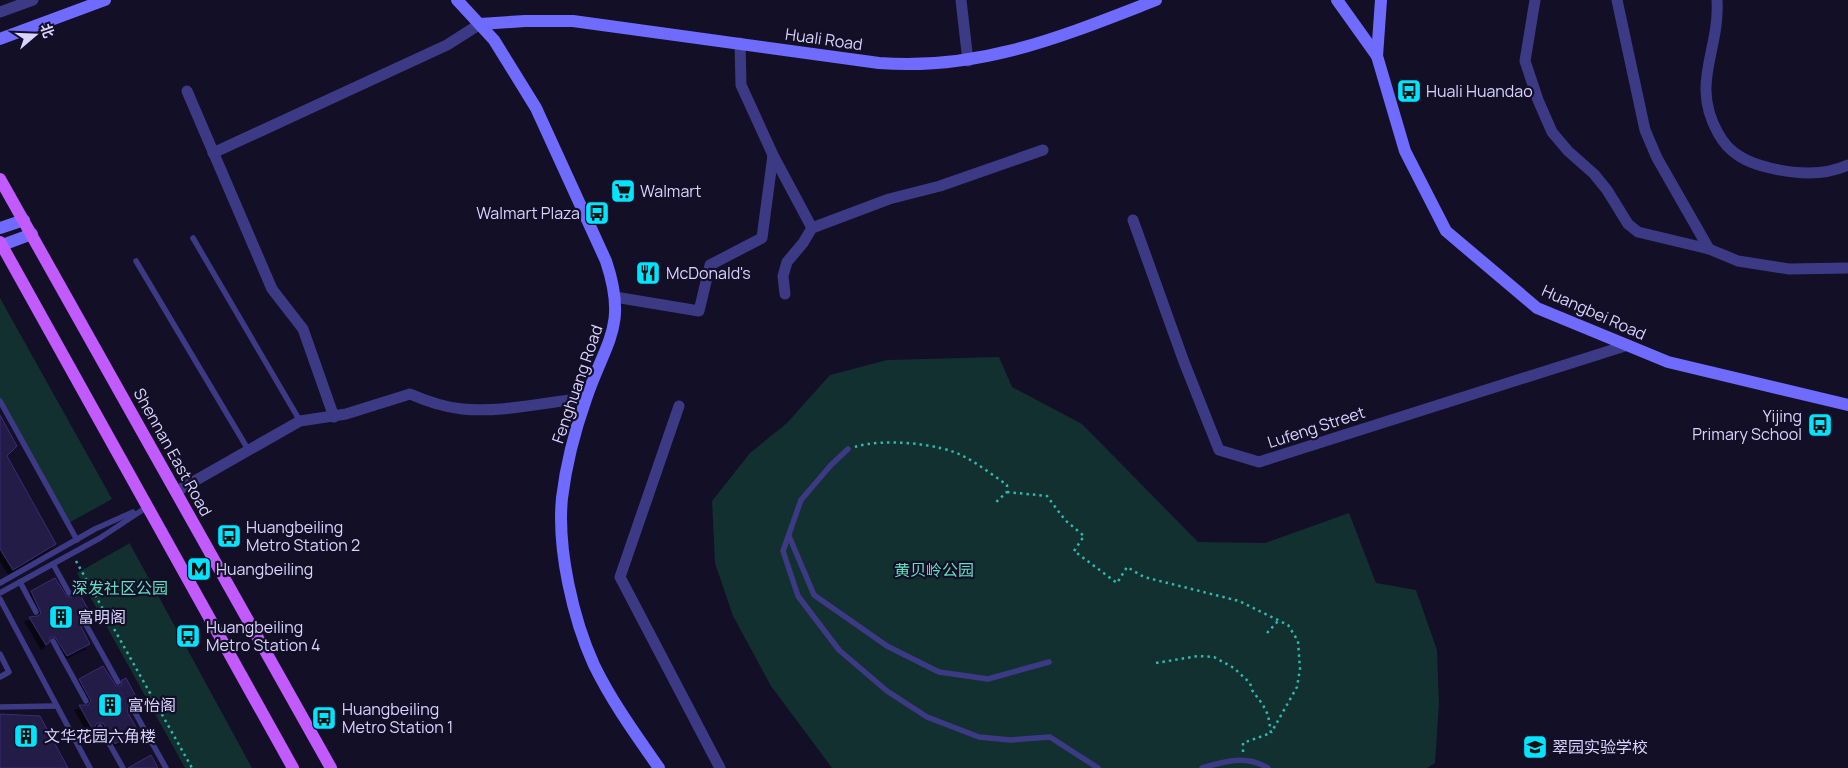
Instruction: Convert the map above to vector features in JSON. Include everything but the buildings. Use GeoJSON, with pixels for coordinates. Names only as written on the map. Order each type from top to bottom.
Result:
{"type":"FeatureCollection","features":[{"type":"Feature","properties":{"kind":"main road","name":"Shennan East Road"},"geometry":{"type":"LineString","coordinates":[[0,179],[331,768]]}},
{"type":"Feature","properties":{"kind":"main road"},"geometry":{"type":"LineString","coordinates":[[1,245],[149,505],[293,768]]}},
{"type":"Feature","properties":{"kind":"street"},"geometry":{"type":"LineString","coordinates":[[0,12],[33,0]]}},
{"type":"Feature","properties":{"kind":"street"},"geometry":{"type":"LineString","coordinates":[[0,38],[104,0]]}},
{"type":"Feature","properties":{"kind":"street","name":"Fenghuang Road"},"geometry":{"type":"LineString","coordinates":[[457,0],[480,24],[501,51],[536,108],[606,261],[615,297],[612,336],[586,398],[571,452],[562,499],[562,537],[579,624],[594,664],[630,727],[659,768]]}},
{"type":"Feature","properties":{"kind":"street"},"geometry":{"type":"LineString","coordinates":[[961,0],[968,61]]}},
{"type":"Feature","properties":{"kind":"street","name":"Huali Road"},"geometry":{"type":"LineString","coordinates":[[480,24],[532,20],[573,21],[895,64],[922,65],[968,61],[1051,41],[1156,0]]}},
{"type":"Feature","properties":{"kind":"street","name":"Huangbei Road"},"geometry":{"type":"LineString","coordinates":[[1337,0],[1377,56],[1405,151],[1446,231],[1537,308],[1668,362],[1848,405]]}},
{"type":"Feature","properties":{"kind":"street","name":"Huangbei Road"},"geometry":{"type":"LineString","coordinates":[[1377,56],[1381,0]]}},
{"type":"Feature","properties":{"kind":"street"},"geometry":{"type":"LineString","coordinates":[[1535,0],[1525,48],[1525,61],[1552,132],[1568,152],[1594,174],[1607,190],[1628,224],[1638,232],[1709,249],[1738,261],[1788,269],[1848,268]]}},
{"type":"Feature","properties":{"kind":"street"},"geometry":{"type":"LineString","coordinates":[[1618,0],[1645,130],[1657,158],[1709,249]]}},
{"type":"Feature","properties":{"kind":"street"},"geometry":{"type":"LineString","coordinates":[[1719,1],[1705,91],[1708,116],[1721,139],[1737,156],[1757,165],[1789,173],[1810,174],[1848,165]]}},
{"type":"Feature","properties":{"kind":"street"},"geometry":{"type":"LineString","coordinates":[[212,153],[447,45],[480,24]]}},
{"type":"Feature","properties":{"kind":"street"},"geometry":{"type":"LineString","coordinates":[[740,43],[741,85],[773,155],[812,228]]}},
{"type":"Feature","properties":{"kind":"street"},"geometry":{"type":"LineString","coordinates":[[187,91],[272,290],[303,329],[334,417]]}},
{"type":"Feature","properties":{"kind":"street"},"geometry":{"type":"LineString","coordinates":[[785,294],[783,276],[787,262],[803,243],[812,228],[889,199],[940,186],[1043,150]]}},
{"type":"Feature","properties":{"kind":"street"},"geometry":{"type":"LineString","coordinates":[[615,297],[699,311],[710,265],[762,238],[773,155]]}},
{"type":"Feature","properties":{"kind":"street"},"geometry":{"type":"LineString","coordinates":[[0,228],[24,220]]}},
{"type":"Feature","properties":{"kind":"street","name":"Lufeng Street"},"geometry":{"type":"LineString","coordinates":[[1133,220],[1184,362],[1219,450],[1259,462],[1628,346]]}},
{"type":"Feature","properties":{"kind":"street"},"geometry":{"type":"LineString","coordinates":[[1,245],[32,234]]}},
{"type":"Feature","properties":{"kind":"street"},"geometry":{"type":"LineString","coordinates":[[177,491],[300,421],[334,417],[410,394],[430,402],[462,409],[502,408],[586,398]]}},
{"type":"Feature","properties":{"kind":"street"},"geometry":{"type":"LineString","coordinates":[[679,406],[620,577],[720,768]]}},
{"type":"Feature","properties":{"kind":"lane"},"geometry":{"type":"LineString","coordinates":[[193,238],[300,421]]}},
{"type":"Feature","properties":{"kind":"lane"},"geometry":{"type":"LineString","coordinates":[[136,261],[249,451]]}},
{"type":"Feature","properties":{"kind":"lane"},"geometry":{"type":"LineString","coordinates":[[0,401],[77,540]]}},
{"type":"Feature","properties":{"kind":"lane"},"geometry":{"type":"LineString","coordinates":[[848,449],[830,465],[801,500],[783,551],[798,596],[839,650],[887,692],[927,717],[979,737],[1010,740],[1050,737],[1098,768]]}},
{"type":"Feature","properties":{"kind":"lane"},"geometry":{"type":"LineString","coordinates":[[0,584],[77,540],[149,505]]}},
{"type":"Feature","properties":{"kind":"lane"},"geometry":{"type":"LineString","coordinates":[[0,594],[72,553],[149,505]]}},
{"type":"Feature","properties":{"kind":"lane"},"geometry":{"type":"LineString","coordinates":[[788,536],[814,595],[887,646],[938,672],[988,679],[1049,662]]}},
{"type":"Feature","properties":{"kind":"lane"},"geometry":{"type":"LineString","coordinates":[[53,564],[69,593]]}},
{"type":"Feature","properties":{"kind":"lane"},"geometry":{"type":"LineString","coordinates":[[20,582],[36,612]]}},
{"type":"Feature","properties":{"kind":"lane"},"geometry":{"type":"LineString","coordinates":[[0,599],[90,768]]}},
{"type":"Feature","properties":{"kind":"lane"},"geometry":{"type":"LineString","coordinates":[[85,623],[118,682]]}},
{"type":"Feature","properties":{"kind":"lane"},"geometry":{"type":"LineString","coordinates":[[53,642],[86,701]]}},
{"type":"Feature","properties":{"kind":"lane"},"geometry":{"type":"LineString","coordinates":[[0,654],[9,672],[0,676]]}},
{"type":"Feature","properties":{"kind":"lane"},"geometry":{"type":"LineString","coordinates":[[0,707],[56,706]]}},
{"type":"Feature","properties":{"kind":"lane"},"geometry":{"type":"LineString","coordinates":[[133,709],[166,768]]}},
{"type":"Feature","properties":{"kind":"lane"},"geometry":{"type":"LineString","coordinates":[[100,727],[123,768]]}},
{"type":"Feature","properties":{"kind":"lane"},"geometry":{"type":"LineString","coordinates":[[1202,768],[1230,760],[1258,762],[1268,768]]}},
{"type":"Feature","properties":{"kind":"path"},"geometry":{"type":"LineString","coordinates":[[848,449],[863,444],[884,443],[944,449],[964,456],[1007,485],[1007,492],[994,504]]}},
{"type":"Feature","properties":{"kind":"path"},"geometry":{"type":"LineString","coordinates":[[1007,492],[1047,496],[1065,520],[1084,536],[1074,551],[1117,583],[1127,567],[1144,577],[1239,601],[1280,620],[1288,626],[1298,641],[1300,669],[1297,687],[1271,733],[1243,743],[1244,761]]}},
{"type":"Feature","properties":{"kind":"path"},"geometry":{"type":"LineString","coordinates":[[72,553],[192,768]]}},
{"type":"Feature","properties":{"kind":"path"},"geometry":{"type":"LineString","coordinates":[[1267,633],[1280,620]]}},
{"type":"Feature","properties":{"kind":"path"},"geometry":{"type":"LineString","coordinates":[[1156,664],[1198,656],[1214,657],[1234,668],[1250,683],[1252,690],[1263,704],[1271,733]]}},
{"type":"Feature","properties":{"kind":"green space"},"geometry":{"type":"Polygon","coordinates":[[[0,298],[112,499],[67,524],[0,404],[0,298]]]}},
{"type":"Feature","properties":{"kind":"green space","name":"黄贝岭公园"},"geometry":{"type":"Polygon","coordinates":[[[999,357],[1012,387],[1082,424],[1198,542],[1265,543],[1349,513],[1376,583],[1416,590],[1437,650],[1439,704],[1435,763],[1427,768],[832,768],[771,686],[733,616],[715,563],[712,501],[750,453],[787,423],[830,375],[887,360],[999,357]]]}},
{"type":"Feature","properties":{"kind":"green space","name":"深发社区公园"},"geometry":{"type":"Polygon","coordinates":[[[130,543],[252,768],[185,768],[77,573],[130,543]]]}},
{"type":"Feature","properties":{"kind":"place","name":"Huali Huandao"},"geometry":{"type":"Point","coordinates":[1409,91]}},
{"type":"Feature","properties":{"kind":"place","name":"Walmart"},"geometry":{"type":"Point","coordinates":[623,191]}},
{"type":"Feature","properties":{"kind":"place","name":"Walmart Plaza"},"geometry":{"type":"Point","coordinates":[597,213]}},
{"type":"Feature","properties":{"kind":"place","name":"McDonald's"},"geometry":{"type":"Point","coordinates":[648,273]}},
{"type":"Feature","properties":{"kind":"place","name":"Yijing Primary School"},"geometry":{"type":"Point","coordinates":[1820,425]}},
{"type":"Feature","properties":{"kind":"place","name":"Huangbeiling Metro Station 2"},"geometry":{"type":"Point","coordinates":[229,536]}},
{"type":"Feature","properties":{"kind":"place","name":"Huangbeiling"},"geometry":{"type":"Point","coordinates":[199,569]}},
{"type":"Feature","properties":{"kind":"place","name":"富明阁"},"geometry":{"type":"Point","coordinates":[61,617]}},
{"type":"Feature","properties":{"kind":"place","name":"Huangbeiling Metro Station 4"},"geometry":{"type":"Point","coordinates":[188,636]}},
{"type":"Feature","properties":{"kind":"place","name":"富怡阁"},"geometry":{"type":"Point","coordinates":[110,705]}},
{"type":"Feature","properties":{"kind":"place","name":"Huangbeiling Metro Station 1"},"geometry":{"type":"Point","coordinates":[324,718]}},
{"type":"Feature","properties":{"kind":"place","name":"文华花园六角楼"},"geometry":{"type":"Point","coordinates":[26,736]}},
{"type":"Feature","properties":{"kind":"place","name":"翠园实验学校"},"geometry":{"type":"Point","coordinates":[1535,747]}}]}
